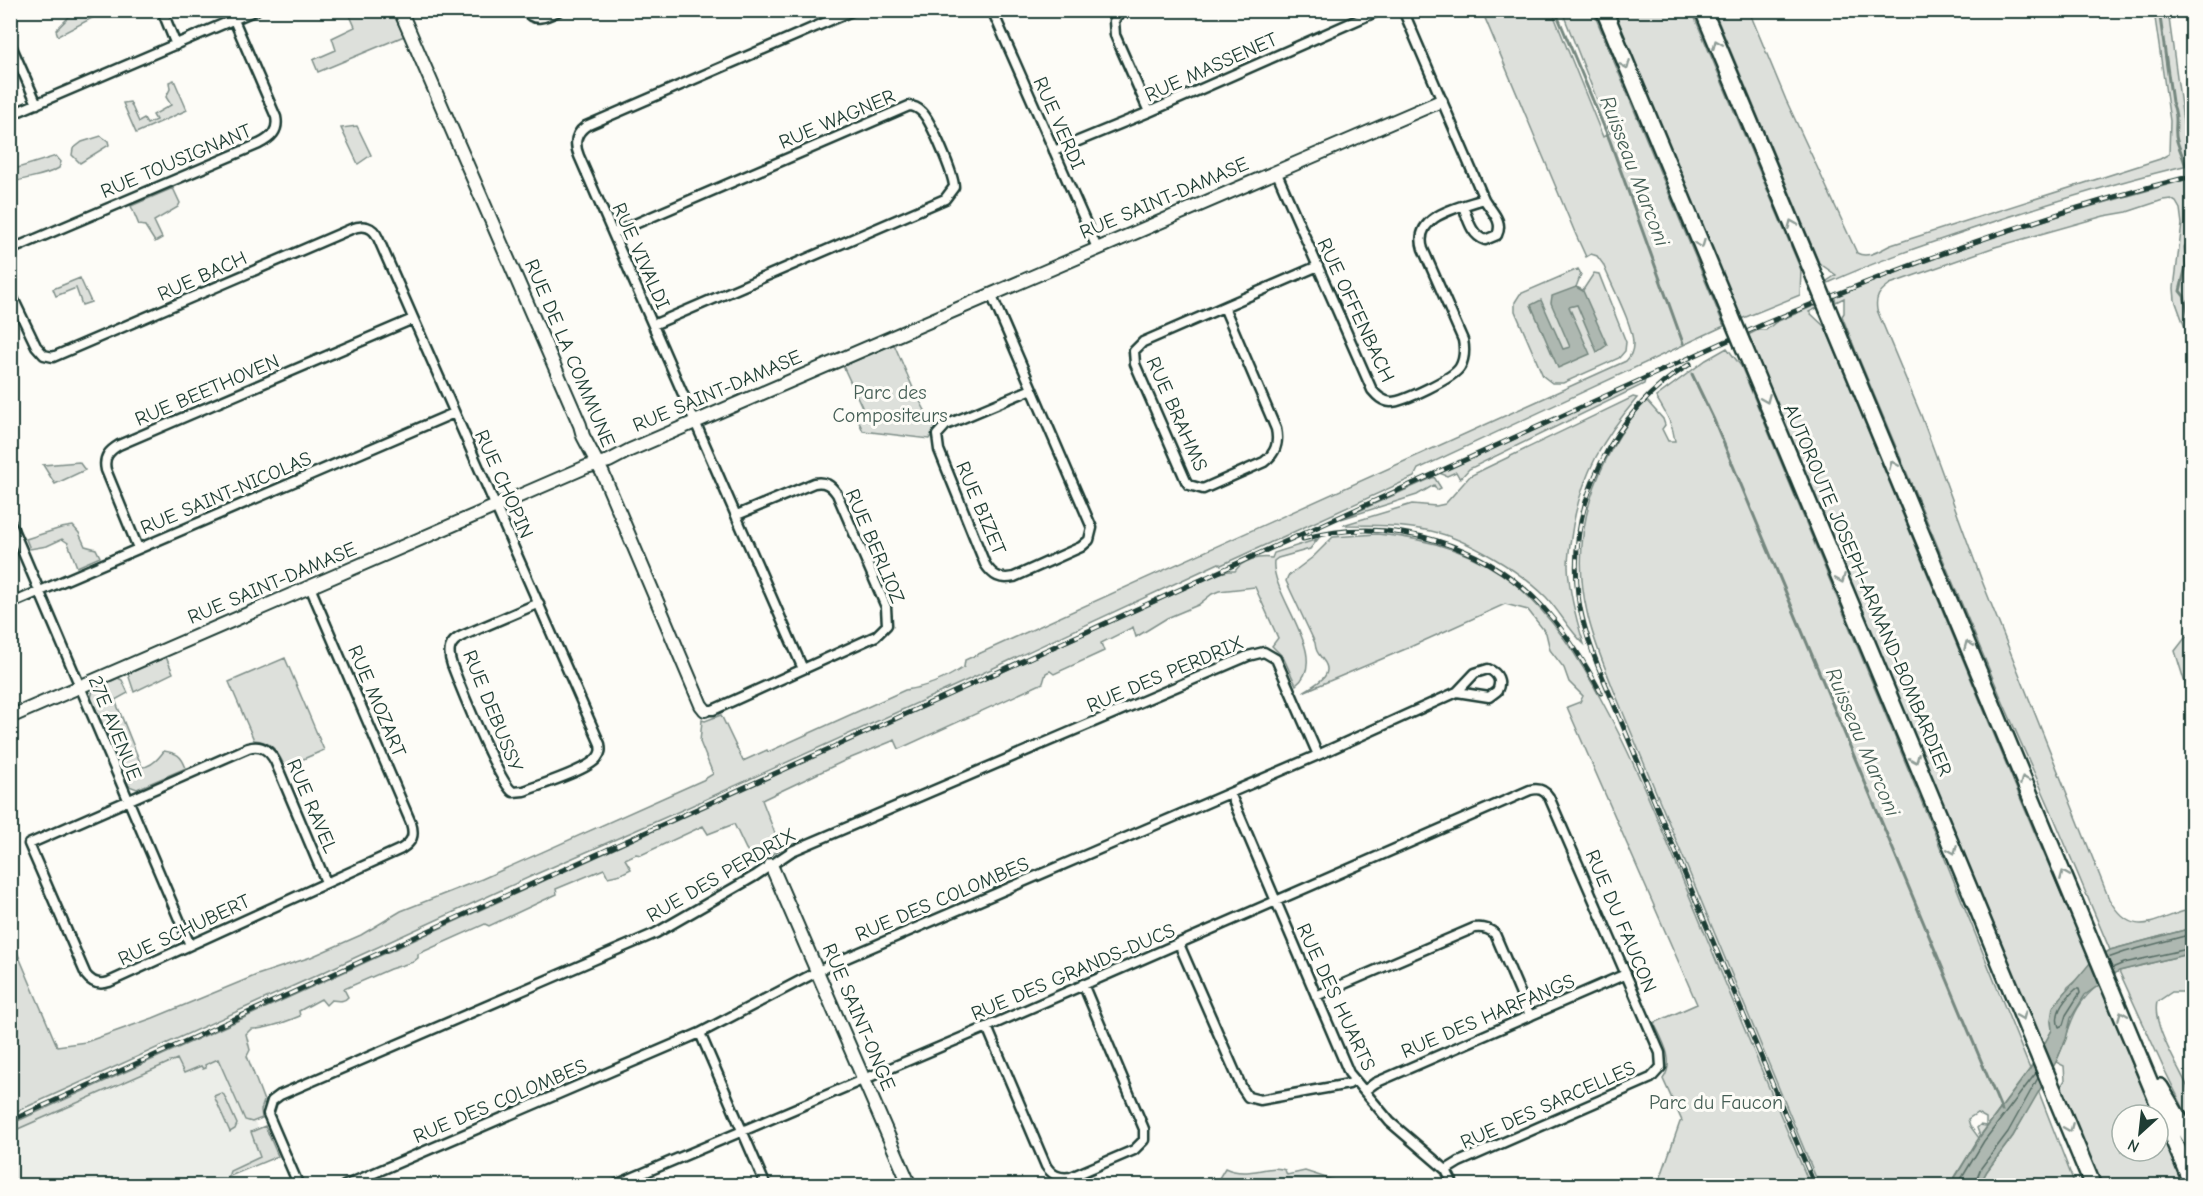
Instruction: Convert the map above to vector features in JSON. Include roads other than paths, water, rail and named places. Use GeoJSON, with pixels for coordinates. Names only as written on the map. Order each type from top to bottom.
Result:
{"type":"FeatureCollection","features":[{"type":"Feature","properties":{"kind":"highway","name":"AUTOROUTE JOSEPH-ARMAND-BOMBARDIER"},"geometry":{"type":"LineString","coordinates":[[1604,10],[2035,1045],[2091,1185]]}},
{"type":"Feature","properties":{"kind":"highway"},"geometry":{"type":"LineString","coordinates":[[1703,10],[2193,1185]]}},
{"type":"Feature","properties":{"kind":"highway"},"geometry":{"type":"LineString","coordinates":[[2133,1041],[2193,1141]]}},
{"type":"Feature","properties":{"kind":"street"},"geometry":{"type":"LineString","coordinates":[[162,10],[176,45]]}},
{"type":"Feature","properties":{"kind":"street"},"geometry":{"type":"LineString","coordinates":[[10,115],[256,10]]}},
{"type":"Feature","properties":{"kind":"street","name":"RUE DE LA COMMUNE"},"geometry":{"type":"LineString","coordinates":[[400,10],[603,474],[699,701],[705,710]]}},
{"type":"Feature","properties":{"kind":"street"},"geometry":{"type":"LineString","coordinates":[[525,10],[531,17],[538,18],[560,10]]}},
{"type":"Feature","properties":{"kind":"street","name":"RUE VIVALDI"},"geometry":{"type":"LineString","coordinates":[[803,669],[576,147],[576,138],[583,128],[854,10]]}},
{"type":"Feature","properties":{"kind":"street","name":"RUE VERDI"},"geometry":{"type":"LineString","coordinates":[[992,10],[1097,248]]}},
{"type":"Feature","properties":{"kind":"street"},"geometry":{"type":"LineString","coordinates":[[1122,10],[1114,21],[1115,35],[1149,112]]}},
{"type":"Feature","properties":{"kind":"street","name":"RUE MASSENET"},"geometry":{"type":"LineString","coordinates":[[1054,151],[1149,112],[1380,10]]}},
{"type":"Feature","properties":{"kind":"street"},"geometry":{"type":"LineString","coordinates":[[1403,10],[1484,199],[1499,225],[1498,232],[1493,238],[1485,240],[1477,236],[1463,206]]}},
{"type":"Feature","properties":{"kind":"street","name":"RUE TOUSIGNANT"},"geometry":{"type":"LineString","coordinates":[[10,250],[260,144],[270,137],[276,128],[276,117],[234,20]]}},
{"type":"Feature","properties":{"kind":"street"},"geometry":{"type":"LineString","coordinates":[[10,43],[37,104]]}},
{"type":"Feature","properties":{"kind":"street","name":"RUE SAINT-DAMASE"},"geometry":{"type":"LineString","coordinates":[[10,717],[1441,101]]}},
{"type":"Feature","properties":{"kind":"street","name":"RUE WAGNER"},"geometry":{"type":"LineString","coordinates":[[614,233],[909,106],[918,109],[927,118],[947,164],[954,188],[945,199],[653,325]]}},
{"type":"Feature","properties":{"kind":"street","name":"RUE OFFENBACH"},"geometry":{"type":"LineString","coordinates":[[1276,171],[1372,390],[1384,400],[1399,400],[1451,377],[1461,367],[1465,354],[1463,340],[1422,244],[1423,231],[1428,221],[1484,199]]}},
{"type":"Feature","properties":{"kind":"street","name":"RUE BACH"},"geometry":{"type":"LineString","coordinates":[[10,292],[36,346],[40,352],[49,357],[68,352],[360,225],[368,227]]}},
{"type":"Feature","properties":{"kind":"street","name":"RUE CHOPIN"},"geometry":{"type":"LineString","coordinates":[[368,227],[376,233],[598,738],[601,749],[597,758]]}},
{"type":"Feature","properties":{"kind":"street","name":"RUE BRAHMS"},"geometry":{"type":"LineString","coordinates":[[1224,307],[1276,429],[1278,444],[1264,462],[1203,489],[1189,485],[1186,481],[1133,357],[1134,351],[1143,342],[1318,266]]}},
{"type":"Feature","properties":{"kind":"street","name":"RUE BIZET"},"geometry":{"type":"LineString","coordinates":[[991,294],[1032,389],[1090,524],[1092,533],[1089,540],[1081,547],[1014,577],[1004,579],[993,574],[985,564],[939,450],[937,435],[951,422],[1032,389]]}},
{"type":"Feature","properties":{"kind":"street","name":"RUE BEETHOVEN"},"geometry":{"type":"LineString","coordinates":[[138,548],[106,470],[106,458],[110,451],[413,319]]}},
{"type":"Feature","properties":{"kind":"street","name":"RUE SAINT-NICOLAS"},"geometry":{"type":"LineString","coordinates":[[10,604],[454,413]]}},
{"type":"Feature","properties":{"kind":"street","name":"RUE BERLIOZ"},"geometry":{"type":"LineString","coordinates":[[705,710],[713,710],[880,634],[887,625],[886,607],[837,494],[830,485],[825,482],[814,483],[736,515]]}},
{"type":"Feature","properties":{"kind":"street","name":"27E AVENUE"},"geometry":{"type":"LineString","coordinates":[[10,522],[190,945]]}},
{"type":"Feature","properties":{"kind":"street","name":"RUE MOZART"},"geometry":{"type":"LineString","coordinates":[[310,587],[412,827]]}},
{"type":"Feature","properties":{"kind":"street","name":"RUE DEBUSSY"},"geometry":{"type":"LineString","coordinates":[[539,603],[455,639],[450,648],[452,665],[495,765],[506,786],[513,792],[524,791],[582,768],[597,758]]}},
{"type":"Feature","properties":{"kind":"street","name":"RUE DES PERDRIX"},"geometry":{"type":"LineString","coordinates":[[299,1185],[269,1119],[269,1105],[275,1098],[656,933],[792,851],[1254,653],[1269,653],[1276,659],[1318,755]]}},
{"type":"Feature","properties":{"kind":"street","name":"RUE DES COLOMBES"},"geometry":{"type":"LineString","coordinates":[[344,1185],[700,1033],[819,972],[1318,755],[1457,692],[1479,670],[1488,669],[1498,677],[1499,687],[1490,697],[1457,692]]}},
{"type":"Feature","properties":{"kind":"street","name":"RUE RAVEL"},"geometry":{"type":"LineString","coordinates":[[29,844],[248,748],[262,747],[272,754],[326,882]]}},
{"type":"Feature","properties":{"kind":"street","name":"RUE DES GRANDS-DUCS"},"geometry":{"type":"LineString","coordinates":[[613,1185],[987,1027],[1530,790],[1544,791]]}},
{"type":"Feature","properties":{"kind":"street","name":"RUE DU FAUCON"},"geometry":{"type":"LineString","coordinates":[[1544,791],[1549,796],[1660,1053],[1662,1067]]}},
{"type":"Feature","properties":{"kind":"street","name":"RUE DES HUARTS"},"geometry":{"type":"LineString","coordinates":[[1230,793],[1349,1073],[1390,1122],[1446,1170],[1454,1185]]}},
{"type":"Feature","properties":{"kind":"street","name":"RUE SCHUBERT"},"geometry":{"type":"LineString","coordinates":[[29,844],[86,975],[92,981],[99,983],[110,982],[401,849],[412,839],[412,827]]}},
{"type":"Feature","properties":{"kind":"street","name":"RUE SAINT-ONGE"},"geometry":{"type":"LineString","coordinates":[[771,865],[910,1185]]}},
{"type":"Feature","properties":{"kind":"street"},"geometry":{"type":"LineString","coordinates":[[1316,996],[1481,927],[1495,934],[1530,1016]]}},
{"type":"Feature","properties":{"kind":"street"},"geometry":{"type":"LineString","coordinates":[[1179,944],[1248,1097],[1260,1100],[1348,1084],[1355,1080]]}},
{"type":"Feature","properties":{"kind":"street","name":"RUE DES HARFANGS"},"geometry":{"type":"LineString","coordinates":[[1364,1091],[1375,1083],[1626,974]]}},
{"type":"Feature","properties":{"kind":"street"},"geometry":{"type":"LineString","coordinates":[[987,1027],[1046,1166],[1053,1174],[1060,1178],[1071,1177],[1134,1150],[1144,1140],[1144,1129],[1083,984]]}},
{"type":"Feature","properties":{"kind":"street"},"geometry":{"type":"LineString","coordinates":[[700,1033],[766,1185]]}},
{"type":"Feature","properties":{"kind":"street","name":"RUE DES SARCELLES"},"geometry":{"type":"LineString","coordinates":[[1446,1170],[1459,1162],[1651,1078],[1662,1067]]}},
{"type":"Feature","properties":{"kind":"water"},"geometry":{"type":"Polygon","coordinates":[[[1576,287],[1583,291],[1607,345],[1597,352],[1577,305],[1569,307],[1590,354],[1558,368],[1531,305],[1541,300],[1563,349],[1570,347],[1551,303],[1552,296],[1576,287]]]}},
{"type":"Feature","properties":{"kind":"water"},"geometry":{"type":"Polygon","coordinates":[[[2192,928],[2192,953],[2119,971],[2085,995],[2071,1018],[2066,1039],[2056,1062],[2013,1136],[1979,1185],[1950,1186],[1979,1138],[2030,1069],[2052,1030],[2053,1007],[2091,962],[2110,950],[2192,928]]]}},
{"type":"Feature","properties":{"kind":"waterway","name":"Ruisseau Marconi"},"geometry":{"type":"LineString","coordinates":[[1555,10],[1610,141],[1683,343]]}},
{"type":"Feature","properties":{"kind":"waterway"},"geometry":{"type":"LineString","coordinates":[[2159,10],[2172,102],[2176,114],[2176,136],[2185,164]]}},
{"type":"Feature","properties":{"kind":"waterway"},"geometry":{"type":"LineString","coordinates":[[2190,180],[2192,184]]}},
{"type":"Feature","properties":{"kind":"waterway"},"geometry":{"type":"LineString","coordinates":[[2189,316],[2184,296],[2180,291],[2186,266],[2185,247],[2190,239],[2189,217],[2192,211]]}},
{"type":"Feature","properties":{"kind":"waterway","name":"Ruisseau Marconi"},"geometry":{"type":"LineString","coordinates":[[1692,374],[1714,420],[2002,1111]]}},
{"type":"Feature","properties":{"kind":"railway"},"geometry":{"type":"LineString","coordinates":[[10,1121],[1764,324],[1975,242],[2083,206],[2192,176]]}},
{"type":"Feature","properties":{"kind":"railway"},"geometry":{"type":"LineString","coordinates":[[1690,364],[1638,407],[1618,434],[1601,463],[1588,494],[1580,527],[1576,561],[1579,604],[1598,666],[1815,1186]]}},
{"type":"Feature","properties":{"kind":"railway"},"geometry":{"type":"LineString","coordinates":[[1303,539],[1336,532],[1370,530],[1404,533],[1436,541],[1468,553],[1497,569],[1524,589],[1548,613],[1577,652],[1601,693]]}},
{"type":"Feature","properties":{"kind":"park label","name":"Parc des Compositeurs"},"geometry":{"type":"Point","coordinates":[890,404]}},
{"type":"Feature","properties":{"kind":"park label","name":"Parc du Faucon"},"geometry":{"type":"Point","coordinates":[1716,1102]}}]}
